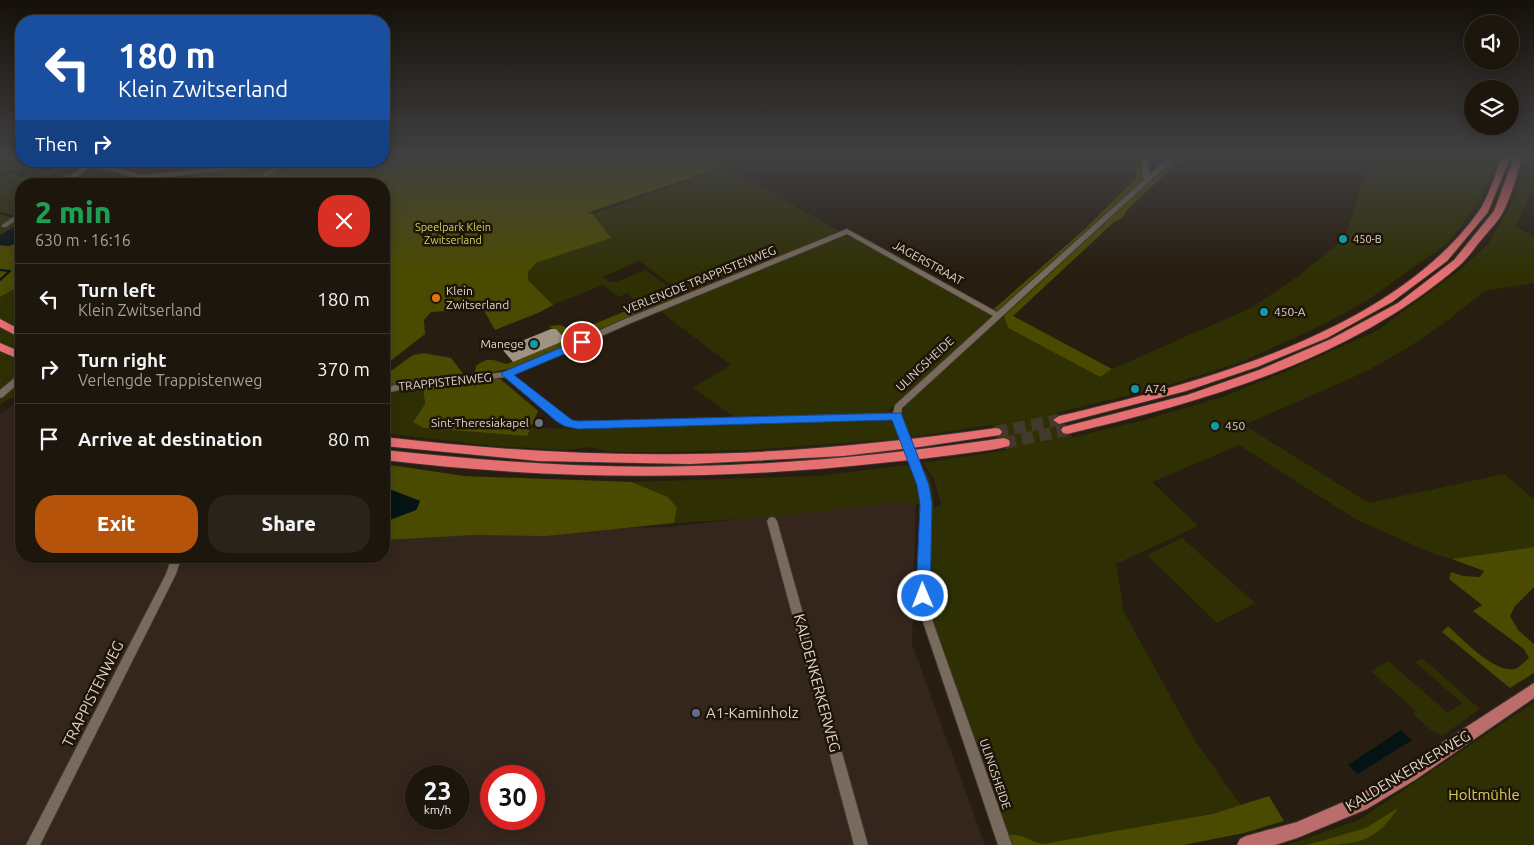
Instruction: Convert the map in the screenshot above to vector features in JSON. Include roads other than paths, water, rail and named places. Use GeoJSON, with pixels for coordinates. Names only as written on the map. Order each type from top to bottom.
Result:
{"type":"FeatureCollection","features":[{"type":"Feature","properties":{"kind":"highway"},"geometry":{"type":"LineString","coordinates":[[1495,194],[1482,213],[1448,254],[1422,277],[1385,301],[1336,328],[1284,353],[1240,370],[1063,425],[1176,403],[1293,362],[1341,339],[1430,286],[1462,258],[1495,217],[1508,194]]}},
{"type":"Feature","properties":{"kind":"highway"},"geometry":{"type":"LineString","coordinates":[[0,322],[15,331]]}},
{"type":"Feature","properties":{"kind":"highway"},"geometry":{"type":"LineString","coordinates":[[0,347],[15,353]]}},
{"type":"Feature","properties":{"kind":"highway"},"geometry":{"type":"LineString","coordinates":[[390,443],[439,449],[538,457],[688,460],[794,456],[1000,437],[877,460],[798,467],[683,472],[527,468],[390,456]]}},
{"type":"Feature","properties":{"kind":"main road","name":"KALDENKERKERWEG"},"geometry":{"type":"LineString","coordinates":[[1246,845],[1297,830],[1361,803],[1409,774],[1534,690]]}},
{"type":"Feature","properties":{"kind":"street","name":"ULINGSHEIDE"},"geometry":{"type":"LineString","coordinates":[[1005,845],[928,622],[923,596],[926,504],[923,485],[897,416],[898,407],[1131,194]]}},
{"type":"Feature","properties":{"kind":"street"},"geometry":{"type":"LineString","coordinates":[[4,226],[15,218]]}},
{"type":"Feature","properties":{"kind":"street","name":"JAGERSTRAAT"},"geometry":{"type":"LineString","coordinates":[[847,231],[998,316]]}},
{"type":"Feature","properties":{"kind":"street","name":"VERLENGDE TRAPPISTENWEG"},"geometry":{"type":"LineString","coordinates":[[506,374],[628,321],[847,231]]}},
{"type":"Feature","properties":{"kind":"street"},"geometry":{"type":"LineString","coordinates":[[506,374],[560,418],[568,423],[578,425],[897,416]]}},
{"type":"Feature","properties":{"kind":"street","name":"TRAPPISTENWEG"},"geometry":{"type":"LineString","coordinates":[[390,389],[401,385],[506,374]]}},
{"type":"Feature","properties":{"kind":"street"},"geometry":{"type":"LineString","coordinates":[[0,395],[15,382]]}},
{"type":"Feature","properties":{"kind":"street","name":"KALDENKERKERWEG"},"geometry":{"type":"LineString","coordinates":[[772,521],[862,845]]}},
{"type":"Feature","properties":{"kind":"street","name":"TRAPPISTENWEG"},"geometry":{"type":"LineString","coordinates":[[33,845],[171,574],[175,563]]}},
{"type":"Feature","properties":{"kind":"waterway"},"geometry":{"type":"LineString","coordinates":[[0,213],[14,217]]}},
{"type":"Feature","properties":{"kind":"waterway"},"geometry":{"type":"LineString","coordinates":[[0,270],[10,271],[0,280]]}},
{"type":"Feature","properties":{"kind":"tunnel"},"geometry":{"type":"LineString","coordinates":[[996,432],[1059,420]]}},
{"type":"Feature","properties":{"kind":"tunnel"},"geometry":{"type":"LineString","coordinates":[[1004,443],[1067,430]]}},
{"type":"Feature","properties":{"kind":"place","name":"450-B"},"geometry":{"type":"Point","coordinates":[1343,239]}},
{"type":"Feature","properties":{"kind":"place","name":"Klein Zwitserland"},"geometry":{"type":"Point","coordinates":[436,298]}},
{"type":"Feature","properties":{"kind":"place","name":"450-A"},"geometry":{"type":"Point","coordinates":[1264,312]}},
{"type":"Feature","properties":{"kind":"place","name":"Manege"},"geometry":{"type":"Point","coordinates":[534,344]}},
{"type":"Feature","properties":{"kind":"place","name":"A74"},"geometry":{"type":"Point","coordinates":[1135,389]}},
{"type":"Feature","properties":{"kind":"place","name":"Sint-Theresiakapel"},"geometry":{"type":"Point","coordinates":[539,423]}},
{"type":"Feature","properties":{"kind":"place","name":"450"},"geometry":{"type":"Point","coordinates":[1215,426]}},
{"type":"Feature","properties":{"kind":"place","name":"A1-Kaminholz"},"geometry":{"type":"Point","coordinates":[696,713]}},
{"type":"Feature","properties":{"kind":"park label","name":"Speelpark Klein Zwitserland"},"geometry":{"type":"Point","coordinates":[453,233]}},
{"type":"Feature","properties":{"kind":"park label","name":"Holtmühle"},"geometry":{"type":"Point","coordinates":[1484,795]}}]}
